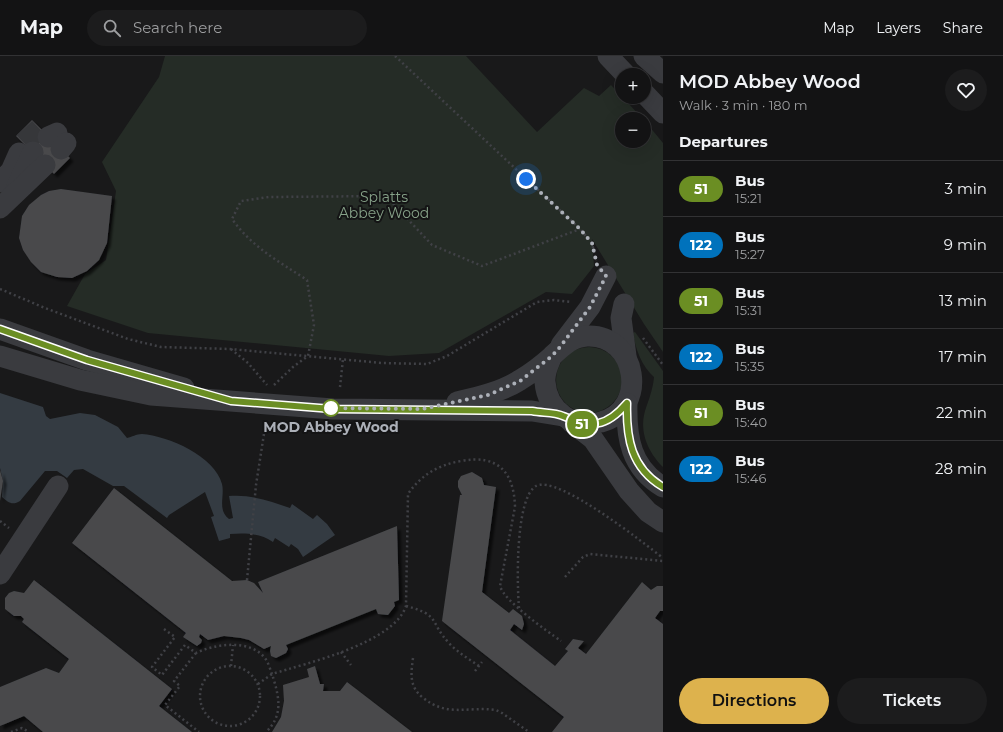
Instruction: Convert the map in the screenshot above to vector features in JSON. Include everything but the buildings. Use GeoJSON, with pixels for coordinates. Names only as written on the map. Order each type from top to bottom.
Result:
{"type":"FeatureCollection","features":[{"type":"Feature","properties":{"kind":"street"},"geometry":{"type":"LineString","coordinates":[[608,56],[619,68]]}},
{"type":"Feature","properties":{"kind":"street"},"geometry":{"type":"LineString","coordinates":[[644,56],[663,73]]}},
{"type":"Feature","properties":{"kind":"street"},"geometry":{"type":"LineString","coordinates":[[651,100],[663,113]]}},
{"type":"Feature","properties":{"kind":"street"},"geometry":{"type":"LineString","coordinates":[[34,153],[5,195],[12,171],[34,153]]}},
{"type":"Feature","properties":{"kind":"street"},"geometry":{"type":"LineString","coordinates":[[606,276],[590,307],[556,352],[546,368],[545,382],[547,395],[553,406],[593,439],[629,491],[648,512],[663,522]]}},
{"type":"Feature","properties":{"kind":"street"},"geometry":{"type":"LineString","coordinates":[[0,356],[80,380],[151,395],[332,409],[532,411],[565,417],[580,424],[594,424],[607,421],[618,414],[627,403],[632,390],[633,376],[626,356],[623,311]]}},
{"type":"Feature","properties":{"kind":"street"},"geometry":{"type":"LineString","coordinates":[[0,329],[87,360],[231,401]]}},
{"type":"Feature","properties":{"kind":"street"},"geometry":{"type":"LineString","coordinates":[[422,409],[488,395],[520,381],[573,339],[587,336],[602,338],[616,345],[626,356]]}},
{"type":"Feature","properties":{"kind":"street"},"geometry":{"type":"LineString","coordinates":[[627,403],[628,437],[631,449],[641,468],[663,487]]}},
{"type":"Feature","properties":{"kind":"street"},"geometry":{"type":"LineString","coordinates":[[0,574],[58,486]]}},
{"type":"Feature","properties":{"kind":"path"},"geometry":{"type":"LineString","coordinates":[[395,56],[580,229],[592,243],[597,265],[606,276]]}},
{"type":"Feature","properties":{"kind":"path"},"geometry":{"type":"LineString","coordinates":[[230,349],[262,378],[270,390],[282,376],[308,356],[314,325],[306,280],[261,250],[244,235],[232,219],[241,201],[269,197],[386,196],[432,245],[482,266],[580,229]]}},
{"type":"Feature","properties":{"kind":"path"},"geometry":{"type":"LineString","coordinates":[[0,289],[44,308],[128,339],[161,347],[230,349],[382,363],[428,364],[447,356],[538,302],[554,300],[590,307]]}},
{"type":"Feature","properties":{"kind":"path"},"geometry":{"type":"LineString","coordinates":[[623,311],[629,322],[637,329],[663,365]]}},
{"type":"Feature","properties":{"kind":"path"},"geometry":{"type":"LineString","coordinates":[[340,387],[342,359]]}},
{"type":"Feature","properties":{"kind":"path"},"geometry":{"type":"LineString","coordinates":[[247,580],[255,497],[268,405]]}},
{"type":"Feature","properties":{"kind":"path"},"geometry":{"type":"LineString","coordinates":[[258,684],[272,674],[341,652],[387,631],[399,619],[406,606],[408,494],[417,482],[434,469],[449,463],[478,459],[498,464],[507,474],[512,483],[515,508],[500,586],[504,595],[561,641]]}},
{"type":"Feature","properties":{"kind":"path"},"geometry":{"type":"LineString","coordinates":[[519,608],[517,568],[521,521],[530,494],[536,486],[550,486],[599,510],[663,560]]}},
{"type":"Feature","properties":{"kind":"path"},"geometry":{"type":"LineString","coordinates":[[565,577],[583,557],[590,554],[663,560]]}},
{"type":"Feature","properties":{"kind":"path"},"geometry":{"type":"LineString","coordinates":[[406,606],[427,612],[450,644],[479,666]]}},
{"type":"Feature","properties":{"kind":"path"},"geometry":{"type":"LineString","coordinates":[[164,629],[175,637],[152,667],[162,675],[185,645],[196,654]]}},
{"type":"Feature","properties":{"kind":"path"},"geometry":{"type":"LineString","coordinates":[[231,666],[233,645]]}},
{"type":"Feature","properties":{"kind":"path"},"geometry":{"type":"LineString","coordinates":[[199,732],[165,705],[180,686],[174,682],[196,654],[213,646],[233,645],[260,653],[265,657],[272,674],[280,704],[275,719],[266,732]]}},
{"type":"Feature","properties":{"kind":"path"},"geometry":{"type":"LineString","coordinates":[[341,652],[351,665]]}},
{"type":"Feature","properties":{"kind":"path"},"geometry":{"type":"LineString","coordinates":[[413,658],[411,674],[414,687],[431,704],[446,710],[496,710],[530,732]]}},
{"type":"Feature","properties":{"kind":"path"},"geometry":{"type":"LineString","coordinates":[[475,671],[482,662]]}},
{"type":"Feature","properties":{"kind":"path"},"geometry":{"type":"LineString","coordinates":[[231,666],[247,671],[258,684],[260,701],[253,716],[238,725],[230,726],[214,721],[203,708],[201,692],[208,676],[218,669],[231,666]]}},
{"type":"Feature","properties":{"kind":"path"},"geometry":{"type":"LineString","coordinates":[[11,732],[22,728],[29,732]]}},
{"type":"Feature","properties":{"kind":"green space","name":"Splatts Abbey Wood"},"geometry":{"type":"Polygon","coordinates":[[[165,56],[466,56],[537,132],[584,88],[599,96],[611,85],[615,89],[615,104],[629,104],[636,112],[615,112],[615,148],[651,148],[651,128],[663,143],[663,352],[592,239],[594,266],[572,294],[546,292],[439,353],[389,356],[148,333],[67,306],[85,274],[106,260],[116,191],[102,162],[159,77],[165,56]]]}},
{"type":"Feature","properties":{"kind":"green space"},"geometry":{"type":"Polygon","coordinates":[[[635,332],[663,371],[663,467],[653,455],[644,434],[643,419],[652,390],[654,377],[646,368],[637,351],[633,333],[635,332]]]}},
{"type":"Feature","properties":{"kind":"green space"},"geometry":{"type":"Polygon","coordinates":[[[589,347],[601,350],[612,357],[619,368],[622,380],[619,392],[612,403],[601,410],[589,413],[577,410],[566,403],[559,392],[556,380],[559,368],[566,357],[577,350],[589,347]]]}},
{"type":"Feature","properties":{"kind":"shaded area"},"geometry":{"type":"Polygon","coordinates":[[[0,393],[43,407],[46,416],[50,419],[80,413],[95,415],[118,427],[127,438],[142,434],[177,443],[189,449],[200,456],[218,474],[223,489],[222,507],[225,515],[229,519],[233,518],[229,496],[252,497],[290,508],[292,504],[313,519],[317,515],[327,524],[335,535],[303,557],[298,549],[291,544],[289,547],[275,538],[273,542],[258,535],[230,534],[230,538],[219,541],[211,517],[214,516],[205,492],[169,515],[167,518],[124,486],[113,486],[83,469],[74,470],[67,478],[57,471],[45,471],[20,501],[10,503],[2,497],[3,481],[0,468],[0,393]]]}},
{"type":"Feature","properties":{"kind":"tunnel"},"geometry":{"type":"LineString","coordinates":[[24,143],[40,128]]}},
{"type":"Feature","properties":{"kind":"bus line","name":"51"},"geometry":{"type":"LineString","coordinates":[[0,329],[87,360],[231,401],[332,409],[532,411],[563,416],[580,424],[594,424],[607,421],[618,414],[627,403],[626,420],[631,449],[641,468],[663,487]]}},
{"type":"Feature","properties":{"kind":"place","name":"MOD Abbey Wood"},"geometry":{"type":"Point","coordinates":[331,408]}},
{"type":"Feature","properties":{"kind":"route"},"geometry":{"type":"LineString","coordinates":[[331,408],[422,409],[488,395],[520,381],[552,356],[560,347],[590,307],[606,276],[597,265],[592,243],[580,229],[526,179]]}}]}
